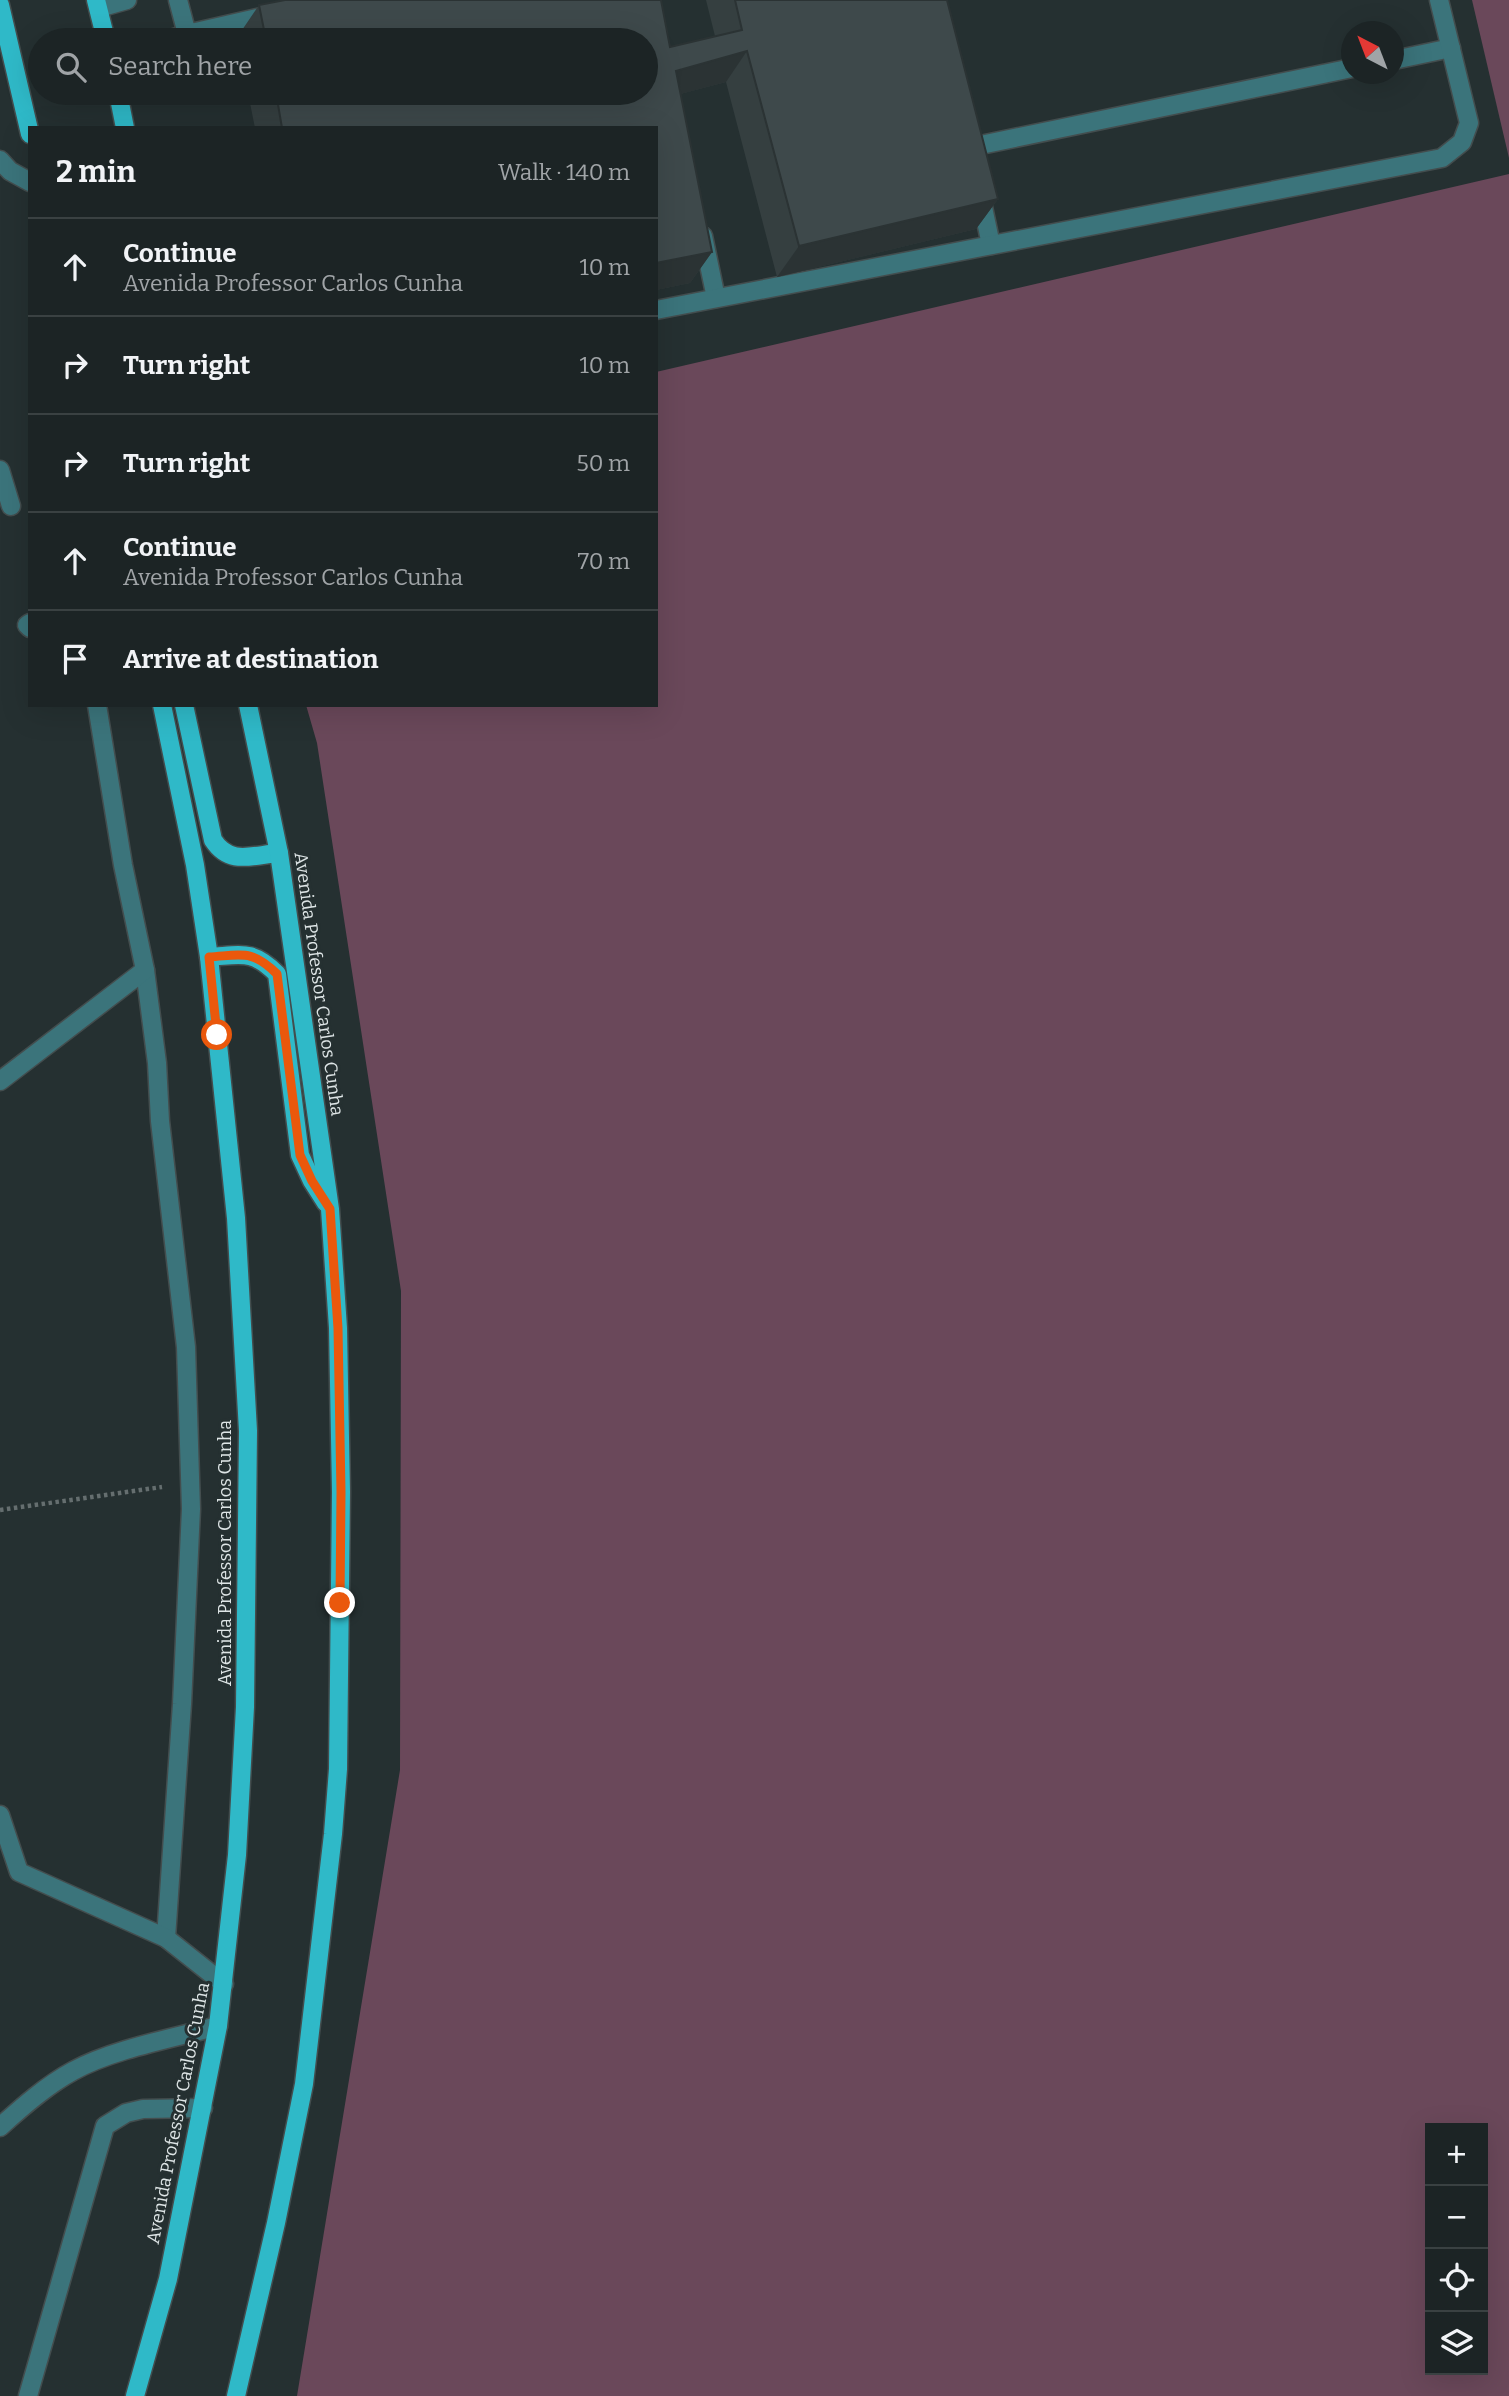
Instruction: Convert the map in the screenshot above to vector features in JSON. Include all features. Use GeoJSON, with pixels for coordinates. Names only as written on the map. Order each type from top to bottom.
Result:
{"type":"FeatureCollection","features":[{"type":"Feature","properties":{"kind":"main road"},"geometry":{"type":"LineString","coordinates":[[97,4],[103,28]]}},
{"type":"Feature","properties":{"kind":"main road"},"geometry":{"type":"LineString","coordinates":[[0,5],[28,126]]}},
{"type":"Feature","properties":{"kind":"main road"},"geometry":{"type":"LineString","coordinates":[[120,105],[125,126]]}},
{"type":"Feature","properties":{"kind":"main road","name":"Avenida Professor Carlos Cunha"},"geometry":{"type":"LineString","coordinates":[[135,2396],[168,2279],[218,2026],[237,1856],[245,1707],[248,1431],[236,1218],[209,957],[195,865],[162,707]]}},
{"type":"Feature","properties":{"kind":"main road"},"geometry":{"type":"LineString","coordinates":[[184,707],[213,840],[221,852],[232,858],[279,853]]}},
{"type":"Feature","properties":{"kind":"main road","name":"Avenida Professor Carlos Cunha"},"geometry":{"type":"LineString","coordinates":[[236,2396],[276,2223],[304,2084],[338,1769],[341,1465],[338,1328],[330,1209],[279,853],[248,707]]}},
{"type":"Feature","properties":{"kind":"main road"},"geometry":{"type":"LineString","coordinates":[[209,957],[249,955],[263,959],[277,974],[300,1155],[312,1181],[330,1209]]}},
{"type":"Feature","properties":{"kind":"lane"},"geometry":{"type":"LineString","coordinates":[[97,4],[127,0]]}},
{"type":"Feature","properties":{"kind":"lane"},"geometry":{"type":"LineString","coordinates":[[178,0],[185,28]]}},
{"type":"Feature","properties":{"kind":"lane"},"geometry":{"type":"LineString","coordinates":[[658,310],[1442,158],[1462,142],[1469,123],[1439,0]]}},
{"type":"Feature","properties":{"kind":"lane"},"geometry":{"type":"LineString","coordinates":[[214,28],[285,12]]}},
{"type":"Feature","properties":{"kind":"lane"},"geometry":{"type":"LineString","coordinates":[[1404,58],[1451,48]]}},
{"type":"Feature","properties":{"kind":"lane"},"geometry":{"type":"LineString","coordinates":[[991,244],[972,153],[1341,70]]}},
{"type":"Feature","properties":{"kind":"lane"},"geometry":{"type":"LineString","coordinates":[[0,160],[10,172],[28,181]]}},
{"type":"Feature","properties":{"kind":"lane"},"geometry":{"type":"LineString","coordinates":[[699,217],[716,298]]}},
{"type":"Feature","properties":{"kind":"lane"},"geometry":{"type":"LineString","coordinates":[[0,470],[6,508],[28,502]]}},
{"type":"Feature","properties":{"kind":"lane"},"geometry":{"type":"LineString","coordinates":[[97,707],[123,865],[145,970],[186,1347],[191,1509],[182,1704],[166,1938]]}},
{"type":"Feature","properties":{"kind":"lane"},"geometry":{"type":"LineString","coordinates":[[0,1081],[145,970]]}},
{"type":"Feature","properties":{"kind":"lane"},"geometry":{"type":"LineString","coordinates":[[0,1815],[19,1872],[166,1938],[224,1984]]}},
{"type":"Feature","properties":{"kind":"lane"},"geometry":{"type":"LineString","coordinates":[[0,2127],[21,2108],[73,2071],[127,2051],[218,2026]]}},
{"type":"Feature","properties":{"kind":"lane"},"geometry":{"type":"LineString","coordinates":[[28,2396],[105,2126],[125,2113],[143,2109],[203,2108]]}},
{"type":"Feature","properties":{"kind":"path"},"geometry":{"type":"LineString","coordinates":[[0,1510],[190,1483]]}},
{"type":"Feature","properties":{"kind":"shaded area"},"geometry":{"type":"Polygon","coordinates":[[[1472,0],[1509,0],[1509,158],[1472,0]]]}},
{"type":"Feature","properties":{"kind":"shaded area"},"geometry":{"type":"Polygon","coordinates":[[[1509,174],[1509,2396],[297,2396],[400,1770],[401,1291],[317,743],[307,707],[658,707],[658,372],[1509,174]]]}},
{"type":"Feature","properties":{"kind":"building"},"geometry":{"type":"Polygon","coordinates":[[[285,0],[661,0],[670,47],[742,30],[735,0],[947,0],[998,199],[799,246],[747,51],[676,71],[712,252],[658,263],[658,126],[282,126],[278,105],[658,105],[658,28],[264,28],[259,5],[285,0]]]}},
{"type":"Feature","properties":{"kind":"route"},"geometry":{"type":"LineString","coordinates":[[217,1035],[209,957],[249,955],[263,959],[277,974],[300,1155],[312,1181],[330,1209],[338,1328],[340,1603]]}}]}
